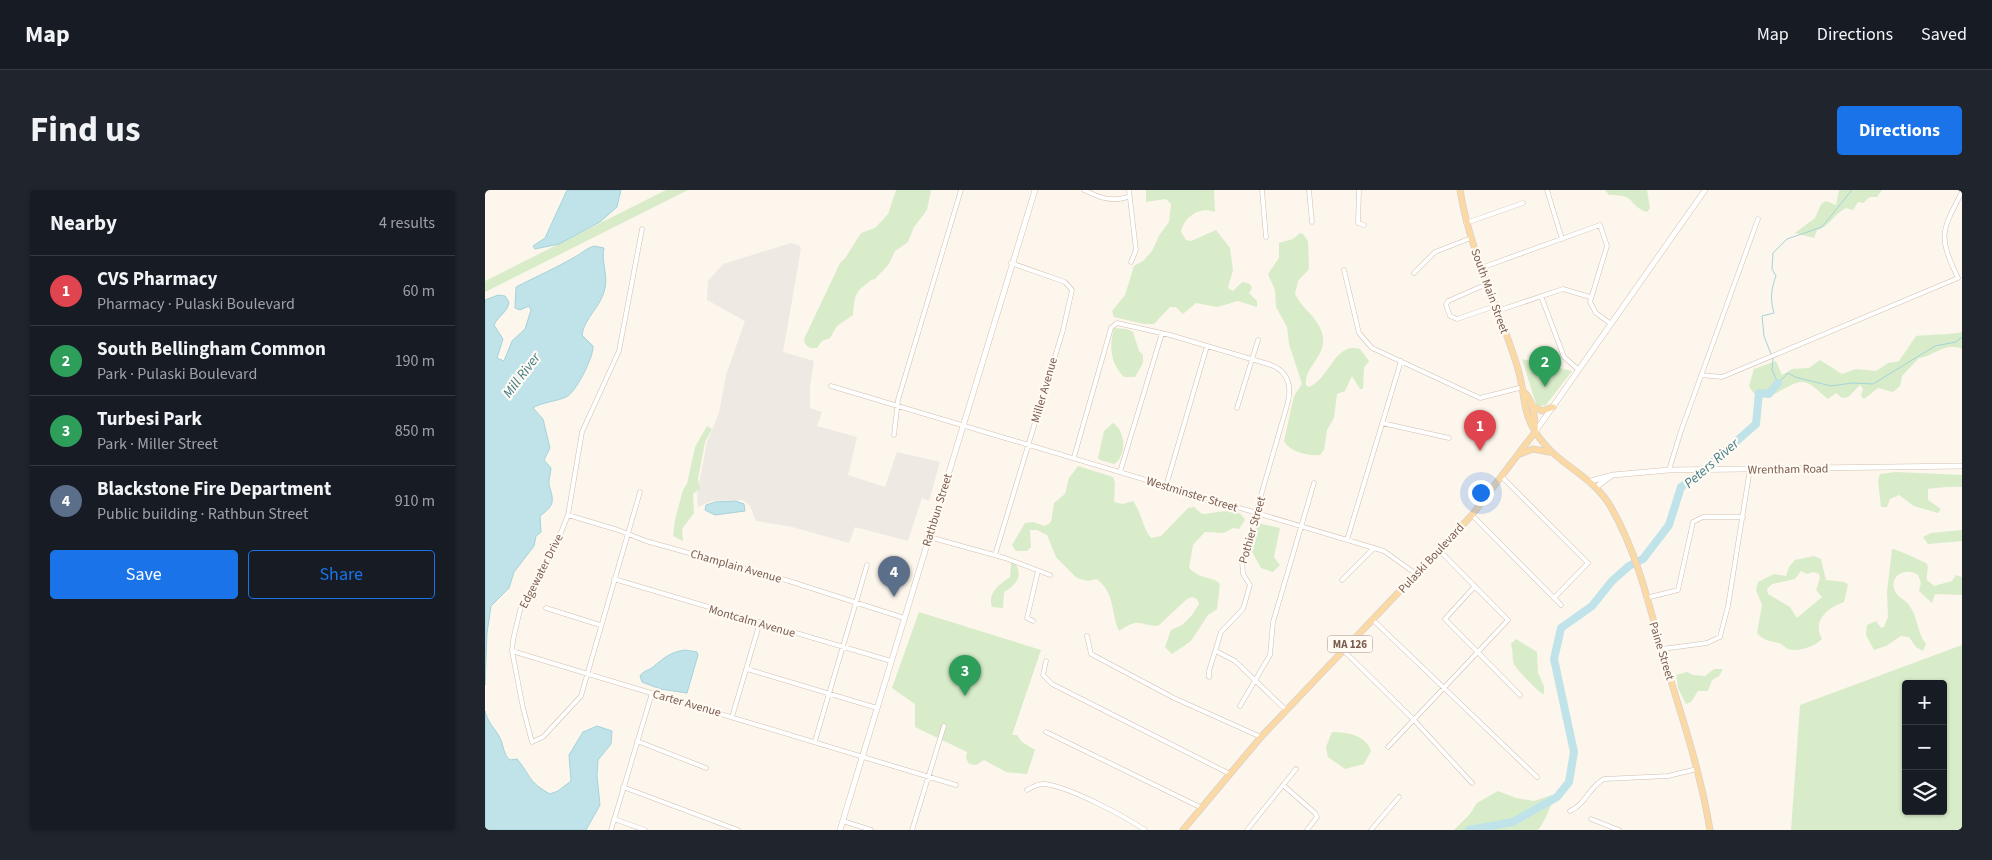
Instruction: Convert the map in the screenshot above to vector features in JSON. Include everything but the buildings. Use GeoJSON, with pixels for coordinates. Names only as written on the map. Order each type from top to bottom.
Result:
{"type":"FeatureCollection","features":[{"type":"Feature","properties":{"kind":"main road","name":"Rathbun Street"},"geometry":{"type":"LineString","coordinates":[[840,830],[1011,263],[1035,190]]}},
{"type":"Feature","properties":{"kind":"main road","name":"South Main Street"},"geometry":{"type":"LineString","coordinates":[[1460,190],[1466,223],[1481,268],[1524,390],[1529,396],[1535,419],[1535,432]]}},
{"type":"Feature","properties":{"kind":"main road","name":"Pulaski Boulevard"},"geometry":{"type":"LineString","coordinates":[[1183,830],[1261,737],[1472,515],[1553,407],[1705,190]]}},
{"type":"Feature","properties":{"kind":"main road","name":"South Main Street"},"geometry":{"type":"LineString","coordinates":[[1524,390],[1522,397],[1527,418],[1535,432]]}},
{"type":"Feature","properties":{"kind":"main road"},"geometry":{"type":"LineString","coordinates":[[1531,405],[1542,411],[1553,407]]}},
{"type":"Feature","properties":{"kind":"main road","name":"Paine Street"},"geometry":{"type":"LineString","coordinates":[[1535,432],[1550,452],[1591,481],[1612,508],[1635,563],[1662,649],[1698,768],[1710,830]]}},
{"type":"Feature","properties":{"kind":"main road"},"geometry":{"type":"LineString","coordinates":[[1518,455],[1533,449],[1550,452]]}},
{"type":"Feature","properties":{"kind":"main road","name":"Wrentham Road"},"geometry":{"type":"LineString","coordinates":[[1591,481],[1613,475],[1669,470],[1962,466]]}},
{"type":"Feature","properties":{"kind":"main road","name":"Wrentham Road"},"geometry":{"type":"LineString","coordinates":[[1596,486],[1613,475]]}},
{"type":"Feature","properties":{"kind":"street"},"geometry":{"type":"LineString","coordinates":[[894,435],[898,406],[908,363],[961,190]]}},
{"type":"Feature","properties":{"kind":"street"},"geometry":{"type":"LineString","coordinates":[[1084,190],[1105,199],[1116,200],[1129,197]]}},
{"type":"Feature","properties":{"kind":"street"},"geometry":{"type":"LineString","coordinates":[[1129,190],[1136,250],[1131,262]]}},
{"type":"Feature","properties":{"kind":"street"},"geometry":{"type":"LineString","coordinates":[[1262,190],[1266,237]]}},
{"type":"Feature","properties":{"kind":"street"},"geometry":{"type":"LineString","coordinates":[[1309,190],[1312,222]]}},
{"type":"Feature","properties":{"kind":"street"},"geometry":{"type":"LineString","coordinates":[[1359,190],[1358,222],[1364,225]]}},
{"type":"Feature","properties":{"kind":"street"},"geometry":{"type":"LineString","coordinates":[[1547,190],[1562,239]]}},
{"type":"Feature","properties":{"kind":"street"},"geometry":{"type":"LineString","coordinates":[[1701,376],[1723,377],[1958,278],[1946,251],[1943,230],[1962,192]]}},
{"type":"Feature","properties":{"kind":"street"},"geometry":{"type":"LineString","coordinates":[[1466,223],[1523,203]]}},
{"type":"Feature","properties":{"kind":"street"},"geometry":{"type":"LineString","coordinates":[[1669,470],[1758,219]]}},
{"type":"Feature","properties":{"kind":"street"},"geometry":{"type":"LineString","coordinates":[[1481,268],[1600,225],[1607,246],[1590,297],[1592,308],[1611,324]]}},
{"type":"Feature","properties":{"kind":"street","name":"Edgewater Drive"},"geometry":{"type":"LineString","coordinates":[[588,674],[579,698],[543,737],[532,742],[512,651],[520,610],[559,540],[568,515],[583,432],[619,351],[642,228]]}},
{"type":"Feature","properties":{"kind":"street"},"geometry":{"type":"LineString","coordinates":[[1415,273],[1435,252],[1471,238]]}},
{"type":"Feature","properties":{"kind":"street","name":"Miller Avenue"},"geometry":{"type":"LineString","coordinates":[[995,555],[1072,290],[1065,282],[1011,263]]}},
{"type":"Feature","properties":{"kind":"street"},"geometry":{"type":"LineString","coordinates":[[1344,270],[1355,322],[1362,338],[1372,348],[1480,398],[1524,390]]}},
{"type":"Feature","properties":{"kind":"street"},"geometry":{"type":"LineString","coordinates":[[1487,284],[1448,301],[1446,305],[1450,316],[1457,319],[1567,289],[1590,297]]}},
{"type":"Feature","properties":{"kind":"street"},"geometry":{"type":"LineString","coordinates":[[1541,296],[1564,357],[1579,370]]}},
{"type":"Feature","properties":{"kind":"street"},"geometry":{"type":"LineString","coordinates":[[1074,457],[1111,328],[1117,323],[1253,359]]}},
{"type":"Feature","properties":{"kind":"street"},"geometry":{"type":"LineString","coordinates":[[1120,472],[1162,334]]}},
{"type":"Feature","properties":{"kind":"street"},"geometry":{"type":"LineString","coordinates":[[1237,408],[1258,340]]}},
{"type":"Feature","properties":{"kind":"street"},"geometry":{"type":"LineString","coordinates":[[1166,486],[1207,346]]}},
{"type":"Feature","properties":{"kind":"street","name":"Pothier Street"},"geometry":{"type":"LineString","coordinates":[[1209,677],[1209,671],[1221,632],[1243,609],[1250,585],[1241,569],[1288,402],[1289,385],[1284,373],[1274,366],[1253,359]]}},
{"type":"Feature","properties":{"kind":"street"},"geometry":{"type":"LineString","coordinates":[[1347,540],[1401,361]]}},
{"type":"Feature","properties":{"kind":"street","name":"Westminster Street"},"geometry":{"type":"LineString","coordinates":[[831,386],[1384,551],[1416,574]]}},
{"type":"Feature","properties":{"kind":"street"},"geometry":{"type":"LineString","coordinates":[[1382,423],[1449,438]]}},
{"type":"Feature","properties":{"kind":"street"},"geometry":{"type":"LineString","coordinates":[[1662,649],[1707,643],[1720,637],[1728,606],[1750,469]]}},
{"type":"Feature","properties":{"kind":"street"},"geometry":{"type":"LineString","coordinates":[[1502,477],[1588,563],[1554,598]]}},
{"type":"Feature","properties":{"kind":"street"},"geometry":{"type":"LineString","coordinates":[[1240,706],[1270,655],[1273,622],[1314,483]]}},
{"type":"Feature","properties":{"kind":"street"},"geometry":{"type":"LineString","coordinates":[[588,674],[600,625],[640,492]]}},
{"type":"Feature","properties":{"kind":"street","name":"Champlain Avenue"},"geometry":{"type":"LineString","coordinates":[[568,515],[618,530],[627,535],[856,602],[904,618]]}},
{"type":"Feature","properties":{"kind":"street"},"geometry":{"type":"LineString","coordinates":[[1472,515],[1561,605]]}},
{"type":"Feature","properties":{"kind":"street"},"geometry":{"type":"LineString","coordinates":[[1646,598],[1678,590],[1693,522],[1703,517],[1743,517]]}},
{"type":"Feature","properties":{"kind":"street"},"geometry":{"type":"LineString","coordinates":[[929,537],[995,555],[1050,575]]}},
{"type":"Feature","properties":{"kind":"street"},"geometry":{"type":"LineString","coordinates":[[1342,580],[1374,548]]}},
{"type":"Feature","properties":{"kind":"street"},"geometry":{"type":"LineString","coordinates":[[1388,747],[1508,620],[1439,550]]}},
{"type":"Feature","properties":{"kind":"street"},"geometry":{"type":"LineString","coordinates":[[815,741],[867,565]]}},
{"type":"Feature","properties":{"kind":"street"},"geometry":{"type":"LineString","coordinates":[[1033,621],[1027,618],[1039,571]]}},
{"type":"Feature","properties":{"kind":"street","name":"Montcalm Avenue"},"geometry":{"type":"LineString","coordinates":[[614,579],[891,661]]}},
{"type":"Feature","properties":{"kind":"street"},"geometry":{"type":"LineString","coordinates":[[1475,586],[1445,619],[1477,654],[1520,695]]}},
{"type":"Feature","properties":{"kind":"street"},"geometry":{"type":"LineString","coordinates":[[546,608],[600,625]]}},
{"type":"Feature","properties":{"kind":"street"},"geometry":{"type":"LineString","coordinates":[[1373,620],[1537,777]]}},
{"type":"Feature","properties":{"kind":"street"},"geometry":{"type":"LineString","coordinates":[[732,716],[760,622]]}},
{"type":"Feature","properties":{"kind":"street"},"geometry":{"type":"LineString","coordinates":[[1087,636],[1091,654],[1175,698],[1261,737]]}},
{"type":"Feature","properties":{"kind":"street","name":"Carter Avenue"},"geometry":{"type":"LineString","coordinates":[[512,651],[956,785]]}},
{"type":"Feature","properties":{"kind":"street"},"geometry":{"type":"LineString","coordinates":[[1216,651],[1235,661],[1287,711]]}},
{"type":"Feature","properties":{"kind":"street"},"geometry":{"type":"LineString","coordinates":[[1344,651],[1413,720],[1472,784]]}},
{"type":"Feature","properties":{"kind":"street"},"geometry":{"type":"LineString","coordinates":[[1046,661],[1043,675],[1052,684],[1230,774]]}},
{"type":"Feature","properties":{"kind":"street"},"geometry":{"type":"LineString","coordinates":[[747,669],[877,708]]}},
{"type":"Feature","properties":{"kind":"street"},"geometry":{"type":"LineString","coordinates":[[611,830],[652,693]]}},
{"type":"Feature","properties":{"kind":"street"},"geometry":{"type":"LineString","coordinates":[[911,830],[943,726]]}},
{"type":"Feature","properties":{"kind":"street"},"geometry":{"type":"LineString","coordinates":[[1046,732],[1202,808]]}},
{"type":"Feature","properties":{"kind":"street"},"geometry":{"type":"LineString","coordinates":[[637,741],[706,768]]}},
{"type":"Feature","properties":{"kind":"street"},"geometry":{"type":"LineString","coordinates":[[1570,811],[1583,803],[1597,782],[1604,779],[1669,776],[1698,768]]}},
{"type":"Feature","properties":{"kind":"street"},"geometry":{"type":"LineString","coordinates":[[1247,830],[1295,769]]}},
{"type":"Feature","properties":{"kind":"street"},"geometry":{"type":"LineString","coordinates":[[1027,790],[1040,784],[1060,788],[1109,810],[1145,830]]}},
{"type":"Feature","properties":{"kind":"street"},"geometry":{"type":"LineString","coordinates":[[1283,785],[1317,817],[1307,830]]}},
{"type":"Feature","properties":{"kind":"street"},"geometry":{"type":"LineString","coordinates":[[623,787],[738,830]]}},
{"type":"Feature","properties":{"kind":"street"},"geometry":{"type":"LineString","coordinates":[[1371,830],[1399,797]]}},
{"type":"Feature","properties":{"kind":"street"},"geometry":{"type":"LineString","coordinates":[[614,818],[645,830]]}},
{"type":"Feature","properties":{"kind":"street"},"geometry":{"type":"LineString","coordinates":[[1591,818],[1619,830]]}},
{"type":"Feature","properties":{"kind":"street"},"geometry":{"type":"LineString","coordinates":[[843,821],[871,830]]}},
{"type":"Feature","properties":{"kind":"shaded area"},"geometry":{"type":"Polygon","coordinates":[[[791,243],[799,245],[801,249],[783,352],[814,361],[810,387],[810,408],[822,412],[817,426],[857,437],[848,475],[885,487],[897,452],[940,462],[929,501],[922,498],[908,541],[855,527],[849,543],[792,527],[756,521],[750,506],[743,500],[712,501],[698,507],[697,495],[707,442],[719,413],[726,375],[745,321],[707,300],[708,281],[723,264],[791,243]]]}},
{"type":"Feature","properties":{"kind":"green space"},"geometry":{"type":"Polygon","coordinates":[[[666,190],[688,190],[485,292],[485,281],[666,190]]]}},
{"type":"Feature","properties":{"kind":"green space"},"geometry":{"type":"Polygon","coordinates":[[[896,190],[931,190],[927,210],[914,227],[908,242],[895,251],[889,264],[875,279],[861,288],[854,302],[853,315],[837,326],[830,338],[822,341],[817,348],[810,348],[805,344],[804,339],[840,263],[861,233],[875,228],[888,214],[896,190]]]}},
{"type":"Feature","properties":{"kind":"green space"},"geometry":{"type":"Polygon","coordinates":[[[1146,190],[1214,190],[1215,212],[1210,210],[1199,211],[1189,217],[1181,232],[1186,240],[1191,241],[1216,230],[1230,248],[1233,270],[1228,288],[1233,291],[1242,282],[1250,284],[1252,288],[1249,293],[1257,301],[1257,307],[1238,301],[1217,307],[1196,303],[1183,314],[1176,307],[1170,307],[1154,324],[1144,324],[1114,317],[1112,311],[1125,295],[1134,266],[1143,261],[1152,251],[1160,234],[1169,222],[1171,204],[1166,199],[1146,202],[1146,190]]]}},
{"type":"Feature","properties":{"kind":"green space"},"geometry":{"type":"Polygon","coordinates":[[[1605,190],[1647,190],[1650,208],[1647,212],[1641,210],[1628,198],[1609,195],[1605,190]]]}},
{"type":"Feature","properties":{"kind":"green space"},"geometry":{"type":"Polygon","coordinates":[[[1839,190],[1882,190],[1877,197],[1870,197],[1863,203],[1858,202],[1853,210],[1846,208],[1825,226],[1817,230],[1814,238],[1795,233],[1815,218],[1821,204],[1826,201],[1836,205],[1839,190]]]}},
{"type":"Feature","properties":{"kind":"green space"},"geometry":{"type":"Polygon","coordinates":[[[1300,233],[1308,241],[1309,269],[1298,281],[1295,294],[1300,303],[1314,318],[1323,335],[1321,351],[1309,371],[1306,385],[1309,387],[1316,383],[1338,356],[1351,348],[1360,349],[1369,361],[1364,368],[1363,389],[1360,389],[1352,376],[1345,391],[1337,394],[1334,418],[1327,430],[1324,450],[1320,455],[1299,452],[1290,448],[1284,441],[1294,396],[1302,384],[1289,344],[1287,327],[1276,307],[1275,290],[1268,274],[1279,258],[1279,243],[1293,239],[1300,233]]]}},
{"type":"Feature","properties":{"kind":"green space"},"geometry":{"type":"Polygon","coordinates":[[[1114,328],[1127,329],[1133,332],[1139,351],[1143,355],[1143,363],[1135,377],[1124,377],[1113,360],[1111,341],[1114,328]]]}},
{"type":"Feature","properties":{"kind":"green space"},"geometry":{"type":"Polygon","coordinates":[[[1962,332],[1962,349],[1956,347],[1945,348],[1919,358],[1902,376],[1900,386],[1893,392],[1878,388],[1864,399],[1861,396],[1863,389],[1860,385],[1848,397],[1842,398],[1836,393],[1828,399],[1810,384],[1800,382],[1792,384],[1777,393],[1762,397],[1755,394],[1749,386],[1754,369],[1776,361],[1782,375],[1792,369],[1809,368],[1820,360],[1842,374],[1856,369],[1876,371],[1888,363],[1899,361],[1916,336],[1962,332]]]}},
{"type":"Feature","properties":{"kind":"green space"},"geometry":{"type":"Polygon","coordinates":[[[1522,359],[1572,371],[1546,405],[1540,406],[1536,404],[1522,359]]]}},
{"type":"Feature","properties":{"kind":"green space"},"geometry":{"type":"Polygon","coordinates":[[[1113,423],[1120,432],[1123,444],[1121,455],[1114,464],[1098,458],[1104,431],[1113,423]]]}},
{"type":"Feature","properties":{"kind":"green space"},"geometry":{"type":"Polygon","coordinates":[[[707,426],[712,429],[705,442],[698,479],[700,489],[693,494],[694,513],[682,529],[683,541],[673,536],[675,520],[683,490],[687,484],[695,447],[707,426]]]}},
{"type":"Feature","properties":{"kind":"green space"},"geometry":{"type":"Polygon","coordinates":[[[1078,466],[1113,477],[1115,483],[1114,502],[1123,504],[1133,501],[1151,538],[1161,536],[1188,508],[1194,507],[1202,514],[1226,511],[1237,512],[1245,520],[1239,529],[1233,528],[1224,533],[1205,532],[1193,545],[1189,568],[1193,572],[1220,584],[1217,609],[1208,615],[1191,641],[1172,654],[1165,647],[1171,630],[1182,625],[1192,615],[1199,604],[1197,599],[1192,597],[1187,599],[1158,626],[1135,623],[1119,631],[1110,597],[1103,585],[1097,579],[1088,581],[1077,578],[1056,557],[1047,535],[1037,530],[1030,530],[1031,547],[1027,551],[1016,551],[1012,545],[1025,523],[1033,522],[1045,526],[1051,522],[1054,503],[1065,494],[1069,478],[1078,466]]]}},
{"type":"Feature","properties":{"kind":"green space"},"geometry":{"type":"Polygon","coordinates":[[[1896,472],[1962,475],[1962,487],[1928,489],[1928,500],[1941,509],[1938,513],[1914,506],[1899,495],[1890,499],[1887,507],[1881,507],[1878,481],[1880,474],[1896,472]]]}},
{"type":"Feature","properties":{"kind":"green space"},"geometry":{"type":"Polygon","coordinates":[[[1258,523],[1280,528],[1274,557],[1280,565],[1273,572],[1261,568],[1251,550],[1251,538],[1258,523]]]}},
{"type":"Feature","properties":{"kind":"green space"},"geometry":{"type":"Polygon","coordinates":[[[1962,530],[1962,541],[1928,544],[1923,537],[1931,533],[1962,530]]]}},
{"type":"Feature","properties":{"kind":"green space"},"geometry":{"type":"Polygon","coordinates":[[[1892,549],[1927,564],[1927,580],[1934,586],[1952,581],[1956,575],[1962,577],[1962,595],[1935,594],[1932,603],[1919,591],[1921,583],[1918,575],[1904,572],[1896,577],[1894,581],[1895,591],[1912,610],[1926,644],[1923,651],[1916,647],[1909,637],[1901,636],[1886,646],[1874,650],[1866,635],[1867,625],[1876,621],[1881,628],[1884,627],[1888,617],[1887,592],[1892,549]]]}},
{"type":"Feature","properties":{"kind":"green space"},"geometry":{"type":"Polygon","coordinates":[[[1814,556],[1821,559],[1826,580],[1845,582],[1848,585],[1844,602],[1832,608],[1820,621],[1819,632],[1822,639],[1811,646],[1797,650],[1788,649],[1780,643],[1766,640],[1757,633],[1762,605],[1756,590],[1758,582],[1774,574],[1786,576],[1789,567],[1795,560],[1814,556]],[[1801,571],[1795,579],[1772,584],[1767,589],[1768,594],[1790,607],[1797,618],[1822,597],[1816,590],[1820,578],[1819,574],[1813,572],[1807,574],[1801,571]]]}},
{"type":"Feature","properties":{"kind":"green space"},"geometry":{"type":"Polygon","coordinates":[[[1011,563],[1015,563],[1018,568],[1017,580],[1012,587],[1004,592],[1003,608],[992,607],[991,597],[995,589],[1010,577],[1011,563]]]}},
{"type":"Feature","properties":{"kind":"green space"},"geometry":{"type":"Polygon","coordinates":[[[919,612],[1041,650],[1012,735],[1017,735],[1022,742],[1035,750],[1027,774],[1006,772],[984,760],[976,765],[969,764],[966,758],[967,752],[915,727],[915,704],[892,688],[919,612]]]}},
{"type":"Feature","properties":{"kind":"green space"},"geometry":{"type":"Polygon","coordinates":[[[1516,639],[1537,652],[1538,673],[1544,686],[1544,694],[1528,681],[1514,664],[1511,644],[1516,639]]]}},
{"type":"Feature","properties":{"kind":"green space"},"geometry":{"type":"Polygon","coordinates":[[[1962,645],[1962,830],[1791,830],[1800,705],[1962,645]]]}},
{"type":"Feature","properties":{"kind":"green space"},"geometry":{"type":"Polygon","coordinates":[[[1714,669],[1723,669],[1719,676],[1712,680],[1708,691],[1698,691],[1691,702],[1686,704],[1678,688],[1676,675],[1687,672],[1693,675],[1705,676],[1714,669]]]}},
{"type":"Feature","properties":{"kind":"green space"},"geometry":{"type":"Polygon","coordinates":[[[1332,732],[1350,734],[1365,741],[1371,751],[1364,764],[1345,769],[1328,757],[1326,747],[1332,732]]]}},
{"type":"Feature","properties":{"kind":"green space"},"geometry":{"type":"Polygon","coordinates":[[[1498,791],[1516,798],[1534,801],[1552,795],[1555,797],[1538,830],[1454,830],[1470,814],[1477,803],[1498,791]]]}},
{"type":"Feature","properties":{"kind":"water"},"geometry":{"type":"Polygon","coordinates":[[[567,190],[621,190],[617,207],[600,222],[559,244],[535,249],[533,246],[545,238],[567,190]]]}},
{"type":"Feature","properties":{"kind":"water","name":"Mill River"},"geometry":{"type":"Polygon","coordinates":[[[594,246],[604,248],[603,258],[606,283],[600,301],[583,329],[582,335],[593,346],[593,351],[584,374],[570,394],[533,408],[543,419],[550,448],[544,460],[551,468],[549,483],[552,502],[551,506],[540,516],[541,532],[536,536],[534,546],[514,572],[509,588],[491,606],[487,633],[485,685],[485,300],[498,295],[505,296],[509,302],[507,309],[494,325],[503,339],[497,358],[504,361],[512,341],[525,329],[531,310],[529,306],[520,310],[515,308],[516,287],[594,246]]]}},
{"type":"Feature","properties":{"kind":"water"},"geometry":{"type":"Polygon","coordinates":[[[736,501],[744,504],[745,511],[715,515],[705,510],[706,505],[715,502],[736,501]]]}},
{"type":"Feature","properties":{"kind":"water"},"geometry":{"type":"Polygon","coordinates":[[[685,650],[697,652],[698,655],[687,693],[660,689],[642,682],[640,676],[643,673],[671,654],[685,650]]]}},
{"type":"Feature","properties":{"kind":"water"},"geometry":{"type":"Polygon","coordinates":[[[485,711],[488,720],[500,738],[508,758],[510,760],[517,759],[533,782],[550,794],[558,791],[571,781],[569,755],[583,732],[597,726],[612,731],[611,744],[598,760],[597,776],[600,805],[586,830],[485,830],[485,711]]]}},
{"type":"Feature","properties":{"kind":"waterway"},"geometry":{"type":"LineString","coordinates":[[1771,354],[1764,336],[1762,316],[1774,313],[1772,294],[1776,276],[1772,269],[1773,253],[1787,239],[1822,227],[1852,190]]}},
{"type":"Feature","properties":{"kind":"waterway","name":"Peters River"},"geometry":{"type":"LineString","coordinates":[[1773,358],[1772,370],[1778,383],[1788,373],[1795,377],[1831,386],[1852,383],[1873,384],[1935,346],[1956,342],[1962,337]]}},
{"type":"Feature","properties":{"kind":"waterway","name":"Peters River"},"geometry":{"type":"LineString","coordinates":[[1469,830],[1513,822],[1557,797],[1569,782],[1574,752],[1554,659],[1561,628],[1592,606],[1612,581],[1629,566],[1643,559],[1669,525],[1681,487],[1698,475],[1756,424],[1759,393],[1769,394],[1778,383]]}},
{"type":"Feature","properties":{"kind":"place","name":"South Bellingham Common"},"geometry":{"type":"Point","coordinates":[1545,387]}},
{"type":"Feature","properties":{"kind":"place","name":"CVS Pharmacy"},"geometry":{"type":"Point","coordinates":[1480,451]}},
{"type":"Feature","properties":{"kind":"place","name":"Blackstone Fire Department"},"geometry":{"type":"Point","coordinates":[894,597]}},
{"type":"Feature","properties":{"kind":"place","name":"Turbesi Park"},"geometry":{"type":"Point","coordinates":[965,696]}}]}
